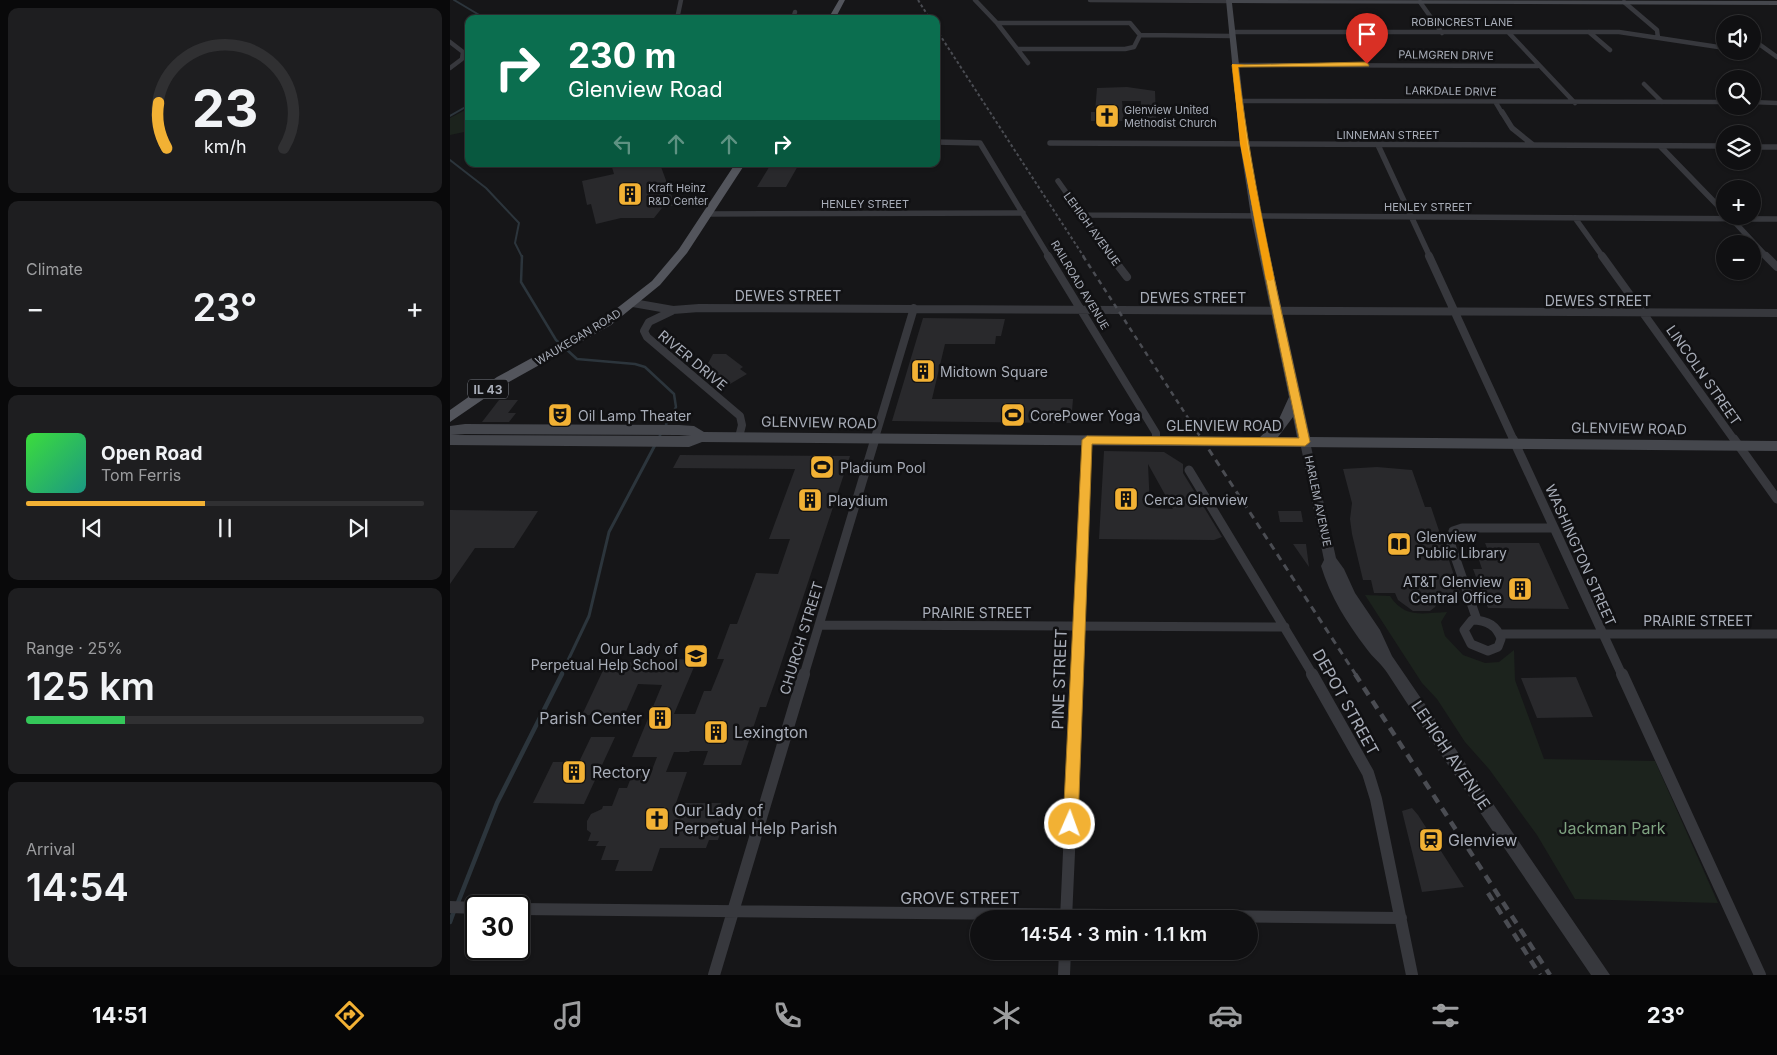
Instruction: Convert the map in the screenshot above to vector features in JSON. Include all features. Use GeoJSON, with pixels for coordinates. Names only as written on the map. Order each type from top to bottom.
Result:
{"type":"FeatureCollection","features":[{"type":"Feature","properties":{"kind":"main road"},"geometry":{"type":"LineString","coordinates":[[833,15],[842,0]]}},
{"type":"Feature","properties":{"kind":"main road"},"geometry":{"type":"LineString","coordinates":[[1229,0],[1420,2],[1744,1],[1777,3]]}},
{"type":"Feature","properties":{"kind":"main road","name":"HARLEM AVENUE"},"geometry":{"type":"LineString","coordinates":[[1229,0],[1234,65],[1256,216],[1305,442]]}},
{"type":"Feature","properties":{"kind":"main road","name":"WAUKEGAN ROAD"},"geometry":{"type":"LineString","coordinates":[[450,417],[502,380],[572,343],[633,303],[668,272],[738,167]]}},
{"type":"Feature","properties":{"kind":"main road"},"geometry":{"type":"LineString","coordinates":[[1264,442],[1278,433],[1284,425],[1295,396]]}},
{"type":"Feature","properties":{"kind":"main road","name":"GLENVIEW ROAD"},"geometry":{"type":"LineString","coordinates":[[450,431],[465,429],[639,436]]}},
{"type":"Feature","properties":{"kind":"main road","name":"GLENVIEW ROAD"},"geometry":{"type":"LineString","coordinates":[[450,440],[676,436],[688,442],[700,437],[739,437],[1777,446]]}},
{"type":"Feature","properties":{"kind":"street"},"geometry":{"type":"LineString","coordinates":[[678,15],[681,0]]}},
{"type":"Feature","properties":{"kind":"street"},"geometry":{"type":"LineString","coordinates":[[975,0],[997,23],[1028,63]]}},
{"type":"Feature","properties":{"kind":"street"},"geometry":{"type":"LineString","coordinates":[[1090,0],[1229,0]]}},
{"type":"Feature","properties":{"kind":"street"},"geometry":{"type":"LineString","coordinates":[[1420,2],[1442,33]]}},
{"type":"Feature","properties":{"kind":"street"},"geometry":{"type":"LineString","coordinates":[[1624,2],[1657,30],[1658,38]]}},
{"type":"Feature","properties":{"kind":"street"},"geometry":{"type":"LineString","coordinates":[[997,23],[1130,22],[1140,35],[1134,47],[1125,49],[1018,50]]}},
{"type":"Feature","properties":{"kind":"street","name":"ROBINCREST LANE"},"geometry":{"type":"LineString","coordinates":[[1140,35],[1361,31],[1442,33],[1619,32],[1716,47]]}},
{"type":"Feature","properties":{"kind":"street"},"geometry":{"type":"LineString","coordinates":[[1508,32],[1538,66],[1575,103]]}},
{"type":"Feature","properties":{"kind":"street"},"geometry":{"type":"LineString","coordinates":[[1589,32],[1610,50]]}},
{"type":"Feature","properties":{"kind":"street"},"geometry":{"type":"LineString","coordinates":[[450,42],[463,52],[462,59],[450,68]]}},
{"type":"Feature","properties":{"kind":"street"},"geometry":{"type":"LineString","coordinates":[[1691,43],[1693,51]]}},
{"type":"Feature","properties":{"kind":"street"},"geometry":{"type":"LineString","coordinates":[[1761,45],[1777,57]]}},
{"type":"Feature","properties":{"kind":"street"},"geometry":{"type":"LineString","coordinates":[[1761,50],[1777,50]]}},
{"type":"Feature","properties":{"kind":"street","name":"PALMGREN DRIVE"},"geometry":{"type":"LineString","coordinates":[[1234,65],[1412,64],[1538,66]]}},
{"type":"Feature","properties":{"kind":"street"},"geometry":{"type":"LineString","coordinates":[[1644,84],[1662,102]]}},
{"type":"Feature","properties":{"kind":"street","name":"LARKDALE DRIVE"},"geometry":{"type":"LineString","coordinates":[[1239,101],[1716,102]]}},
{"type":"Feature","properties":{"kind":"street"},"geometry":{"type":"LineString","coordinates":[[1761,102],[1777,103]]}},
{"type":"Feature","properties":{"kind":"street"},"geometry":{"type":"LineString","coordinates":[[1496,103],[1512,128],[1517,145]]}},
{"type":"Feature","properties":{"kind":"street"},"geometry":{"type":"LineString","coordinates":[[1512,128],[1533,146]]}},
{"type":"Feature","properties":{"kind":"street","name":"RAILROAD AVENUE"},"geometry":{"type":"LineString","coordinates":[[940,142],[980,142],[1156,433],[1156,441]]}},
{"type":"Feature","properties":{"kind":"street","name":"LINNEMAN STREET"},"geometry":{"type":"LineString","coordinates":[[1050,143],[1716,146]]}},
{"type":"Feature","properties":{"kind":"street","name":"WASHINGTON STREET"},"geometry":{"type":"LineString","coordinates":[[1378,145],[1760,975]]}},
{"type":"Feature","properties":{"kind":"street"},"geometry":{"type":"LineString","coordinates":[[1660,146],[1716,204]]}},
{"type":"Feature","properties":{"kind":"street"},"geometry":{"type":"LineString","coordinates":[[1761,146],[1777,147]]}},
{"type":"Feature","properties":{"kind":"street","name":"LEHIGH AVENUE"},"geometry":{"type":"LineString","coordinates":[[1058,181],[1080,215],[1127,277]]}},
{"type":"Feature","properties":{"kind":"street","name":"HENLEY STREET"},"geometry":{"type":"LineString","coordinates":[[707,214],[1023,213]]}},
{"type":"Feature","properties":{"kind":"street","name":"HENLEY STREET"},"geometry":{"type":"LineString","coordinates":[[1080,215],[1716,217]]}},
{"type":"Feature","properties":{"kind":"street","name":"LINCOLN STREET"},"geometry":{"type":"LineString","coordinates":[[1575,218],[1777,499]]}},
{"type":"Feature","properties":{"kind":"street","name":"HENLEY STREET"},"geometry":{"type":"LineString","coordinates":[[1761,218],[1777,219]]}},
{"type":"Feature","properties":{"kind":"street"},"geometry":{"type":"LineString","coordinates":[[1737,225],[1777,267]]}},
{"type":"Feature","properties":{"kind":"street","name":"DEWES STREET"},"geometry":{"type":"LineString","coordinates":[[633,303],[656,303],[699,308]]}},
{"type":"Feature","properties":{"kind":"street","name":"DEWES STREET"},"geometry":{"type":"LineString","coordinates":[[633,303],[673,310],[699,308],[914,308],[1777,313]]}},
{"type":"Feature","properties":{"kind":"street","name":"CHURCH STREET"},"geometry":{"type":"LineString","coordinates":[[714,975],[914,308]]}},
{"type":"Feature","properties":{"kind":"street","name":"RIVER DRIVE"},"geometry":{"type":"LineString","coordinates":[[673,310],[649,322],[644,330],[647,337],[740,416],[742,425],[739,437]]}},
{"type":"Feature","properties":{"kind":"street","name":"PINE STREET"},"geometry":{"type":"LineString","coordinates":[[1066,910],[1087,440]]}},
{"type":"Feature","properties":{"kind":"street","name":"HARLEM AVENUE"},"geometry":{"type":"LineString","coordinates":[[1305,442],[1330,560]]}},
{"type":"Feature","properties":{"kind":"street","name":"DEPOT STREET"},"geometry":{"type":"LineString","coordinates":[[1189,470],[1285,627],[1368,773],[1376,799],[1412,975]]}},
{"type":"Feature","properties":{"kind":"street"},"geometry":{"type":"LineString","coordinates":[[1477,620],[1451,545],[1453,531],[1462,528],[1554,528]]}},
{"type":"Feature","properties":{"kind":"street","name":"LEHIGH AVENUE"},"geometry":{"type":"LineString","coordinates":[[1330,560],[1327,566],[1339,597],[1372,646],[1386,658],[1440,743],[1601,975]]}},
{"type":"Feature","properties":{"kind":"street"},"geometry":{"type":"LineString","coordinates":[[1477,620],[1493,626],[1500,634],[1500,644],[1494,650],[1477,648],[1467,640],[1464,630],[1468,622],[1477,620]]}},
{"type":"Feature","properties":{"kind":"street","name":"PRAIRIE STREET"},"geometry":{"type":"LineString","coordinates":[[819,625],[1285,627]]}},
{"type":"Feature","properties":{"kind":"street","name":"PRAIRIE STREET"},"geometry":{"type":"LineString","coordinates":[[1500,634],[1777,634]]}},
{"type":"Feature","properties":{"kind":"street"},"geometry":{"type":"LineString","coordinates":[[450,908],[465,908]]}},
{"type":"Feature","properties":{"kind":"street","name":"GROVE STREET"},"geometry":{"type":"LineString","coordinates":[[530,909],[970,916]]}},
{"type":"Feature","properties":{"kind":"street","name":"GROVE STREET"},"geometry":{"type":"LineString","coordinates":[[1258,918],[1401,918]]}},
{"type":"Feature","properties":{"kind":"street"},"geometry":{"type":"LineString","coordinates":[[1064,975],[1065,960]]}},
{"type":"Feature","properties":{"kind":"green space"},"geometry":{"type":"Polygon","coordinates":[[[465,110],[465,132],[450,135],[450,118],[465,110]]]}},
{"type":"Feature","properties":{"kind":"green space","name":"Jackman Park"},"geometry":{"type":"Polygon","coordinates":[[[1365,595],[1390,596],[1402,608],[1415,613],[1447,612],[1441,622],[1445,636],[1463,655],[1485,663],[1499,662],[1514,650],[1515,680],[1544,759],[1655,761],[1718,903],[1575,899],[1537,835],[1489,769],[1465,742],[1437,699],[1422,683],[1365,595]]]}},
{"type":"Feature","properties":{"kind":"building"},"geometry":{"type":"Polygon","coordinates":[[[1127,87],[1155,91],[1156,119],[1141,119],[1141,101],[1122,101],[1124,121],[1091,121],[1091,112],[1095,112],[1097,88],[1127,87]]]}},
{"type":"Feature","properties":{"kind":"building","name":"Kraft Heinz R&D Center"},"geometry":{"type":"Polygon","coordinates":[[[612,167],[661,167],[675,205],[662,208],[654,218],[621,218],[596,224],[591,204],[587,205],[582,181],[614,174],[612,167]]]}},
{"type":"Feature","properties":{"kind":"building"},"geometry":{"type":"Polygon","coordinates":[[[769,167],[797,167],[786,187],[757,187],[769,167]]]}},
{"type":"Feature","properties":{"kind":"building","name":"Midtown Square"},"geometry":{"type":"Polygon","coordinates":[[[923,318],[1005,319],[1001,336],[996,336],[995,344],[945,344],[932,399],[1073,399],[1071,423],[892,421],[923,318]]]}},
{"type":"Feature","properties":{"kind":"building"},"geometry":{"type":"Polygon","coordinates":[[[713,354],[726,354],[743,367],[740,369],[747,374],[730,384],[707,365],[713,354]]]}},
{"type":"Feature","properties":{"kind":"building"},"geometry":{"type":"Polygon","coordinates":[[[499,400],[518,400],[508,413],[516,413],[509,422],[482,422],[499,400]]]}},
{"type":"Feature","properties":{"kind":"building","name":"Cerca Glenview"},"geometry":{"type":"Polygon","coordinates":[[[1104,451],[1164,452],[1183,464],[1183,473],[1222,537],[1214,540],[1099,539],[1104,451]],[[1148,464],[1150,508],[1173,509],[1148,464]]]}},
{"type":"Feature","properties":{"kind":"building"},"geometry":{"type":"Polygon","coordinates":[[[680,455],[850,456],[776,679],[766,707],[760,707],[741,765],[703,765],[708,751],[674,752],[666,772],[687,772],[676,803],[721,803],[719,809],[728,809],[718,840],[709,840],[706,848],[660,848],[652,871],[615,871],[619,860],[601,860],[606,846],[596,846],[599,841],[588,841],[591,833],[587,830],[587,821],[591,814],[602,809],[603,806],[612,806],[619,788],[627,788],[632,775],[650,775],[657,757],[632,757],[662,685],[638,684],[624,716],[582,715],[606,664],[634,662],[633,664],[671,666],[674,659],[694,660],[691,667],[694,667],[674,714],[695,714],[704,691],[711,691],[724,659],[717,659],[730,624],[737,624],[756,573],[778,574],[790,539],[769,539],[795,469],[673,468],[680,455]]]}},
{"type":"Feature","properties":{"kind":"building","name":"Glenview Public Library"},"geometry":{"type":"Polygon","coordinates":[[[1377,467],[1412,470],[1425,507],[1431,507],[1460,593],[1442,594],[1435,607],[1430,611],[1413,611],[1398,600],[1395,593],[1374,593],[1371,580],[1363,580],[1352,534],[1350,519],[1352,503],[1343,469],[1377,467]]]}},
{"type":"Feature","properties":{"kind":"building"},"geometry":{"type":"Polygon","coordinates":[[[450,510],[538,511],[514,548],[475,548],[450,584],[450,510]]]}},
{"type":"Feature","properties":{"kind":"building"},"geometry":{"type":"Polygon","coordinates":[[[1278,511],[1301,511],[1303,522],[1280,522],[1278,511]]]}},
{"type":"Feature","properties":{"kind":"building","name":"AT&T Glenview Central Office"},"geometry":{"type":"Polygon","coordinates":[[[1485,543],[1539,543],[1569,609],[1488,608],[1473,569],[1482,569],[1479,560],[1492,560],[1485,543]]]}},
{"type":"Feature","properties":{"kind":"building"},"geometry":{"type":"Polygon","coordinates":[[[1293,544],[1306,544],[1309,567],[1293,544]]]}},
{"type":"Feature","properties":{"kind":"building"},"geometry":{"type":"Polygon","coordinates":[[[1576,677],[1593,717],[1537,718],[1521,678],[1576,677]]]}},
{"type":"Feature","properties":{"kind":"building","name":"Rectory"},"geometry":{"type":"Polygon","coordinates":[[[591,737],[615,737],[584,804],[533,803],[553,762],[579,762],[591,737]]]}},
{"type":"Feature","properties":{"kind":"building"},"geometry":{"type":"Polygon","coordinates":[[[1412,808],[1464,887],[1422,892],[1402,811],[1412,808]]]}},
{"type":"Feature","properties":{"kind":"waterway"},"geometry":{"type":"LineString","coordinates":[[454,0],[479,15]]}},
{"type":"Feature","properties":{"kind":"waterway"},"geometry":{"type":"LineString","coordinates":[[450,116],[465,107]]}},
{"type":"Feature","properties":{"kind":"waterway"},"geometry":{"type":"LineString","coordinates":[[450,160],[486,188],[519,223],[515,243],[522,257]]}},
{"type":"Feature","properties":{"kind":"waterway"},"geometry":{"type":"LineString","coordinates":[[522,257],[521,282],[556,340],[577,359],[635,364],[645,367],[674,394],[676,407],[658,439]]}},
{"type":"Feature","properties":{"kind":"waterway"},"geometry":{"type":"LineString","coordinates":[[561,675],[589,616],[609,532],[655,445]]}},
{"type":"Feature","properties":{"kind":"waterway"},"geometry":{"type":"LineString","coordinates":[[457,905],[497,803],[562,674]]}},
{"type":"Feature","properties":{"kind":"waterway"},"geometry":{"type":"LineString","coordinates":[[450,922],[454,911]]}},
{"type":"Feature","properties":{"kind":"railway"},"geometry":{"type":"LineString","coordinates":[[918,0],[927,15]]}},
{"type":"Feature","properties":{"kind":"railway"},"geometry":{"type":"LineString","coordinates":[[940,35],[1084,257]]}},
{"type":"Feature","properties":{"kind":"railway"},"geometry":{"type":"LineString","coordinates":[[1083,256],[1203,441]]}},
{"type":"Feature","properties":{"kind":"railway"},"geometry":{"type":"LineString","coordinates":[[1202,439],[1356,675]]}},
{"type":"Feature","properties":{"kind":"railway"},"geometry":{"type":"LineString","coordinates":[[1355,674],[1550,975]]}},
{"type":"Feature","properties":{"kind":"railway"},"geometry":{"type":"LineString","coordinates":[[1488,893],[1540,975]]}},
{"type":"Feature","properties":{"kind":"slow traffic"},"geometry":{"type":"LineString","coordinates":[[1242,65],[1234,65],[1244,144],[1256,216],[1270,279]]}},
{"type":"Feature","properties":{"kind":"place","name":"Glenview United Methodist Church"},"geometry":{"type":"Point","coordinates":[1107,116]}},
{"type":"Feature","properties":{"kind":"place","name":"Kraft Heinz R&D Center"},"geometry":{"type":"Point","coordinates":[630,194]}},
{"type":"Feature","properties":{"kind":"place","name":"Midtown Square"},"geometry":{"type":"Point","coordinates":[923,371]}},
{"type":"Feature","properties":{"kind":"place","name":"Oil Lamp Theater"},"geometry":{"type":"Point","coordinates":[560,415]}},
{"type":"Feature","properties":{"kind":"place","name":"CorePower Yoga"},"geometry":{"type":"Point","coordinates":[1013,415]}},
{"type":"Feature","properties":{"kind":"place","name":"Pladium Pool"},"geometry":{"type":"Point","coordinates":[822,467]}},
{"type":"Feature","properties":{"kind":"place","name":"Cerca Glenview"},"geometry":{"type":"Point","coordinates":[1126,499]}},
{"type":"Feature","properties":{"kind":"place","name":"Playdium"},"geometry":{"type":"Point","coordinates":[810,500]}},
{"type":"Feature","properties":{"kind":"place","name":"Glenview Public Library"},"geometry":{"type":"Point","coordinates":[1399,544]}},
{"type":"Feature","properties":{"kind":"place","name":"AT&T Glenview Central Office"},"geometry":{"type":"Point","coordinates":[1520,589]}},
{"type":"Feature","properties":{"kind":"place","name":"Our Lady of Perpetual Help School"},"geometry":{"type":"Point","coordinates":[696,656]}},
{"type":"Feature","properties":{"kind":"place","name":"Parish Center"},"geometry":{"type":"Point","coordinates":[660,718]}},
{"type":"Feature","properties":{"kind":"place","name":"Lexington"},"geometry":{"type":"Point","coordinates":[716,732]}},
{"type":"Feature","properties":{"kind":"place","name":"Rectory"},"geometry":{"type":"Point","coordinates":[574,772]}},
{"type":"Feature","properties":{"kind":"place","name":"Our Lady of Perpetual Help Parish"},"geometry":{"type":"Point","coordinates":[657,819]}},
{"type":"Feature","properties":{"kind":"place","name":"Glenview"},"geometry":{"type":"Point","coordinates":[1431,840]}},
{"type":"Feature","properties":{"kind":"route"},"geometry":{"type":"LineString","coordinates":[[1070,824],[1087,440],[1305,442],[1256,216],[1234,65],[1367,64]]}}]}
